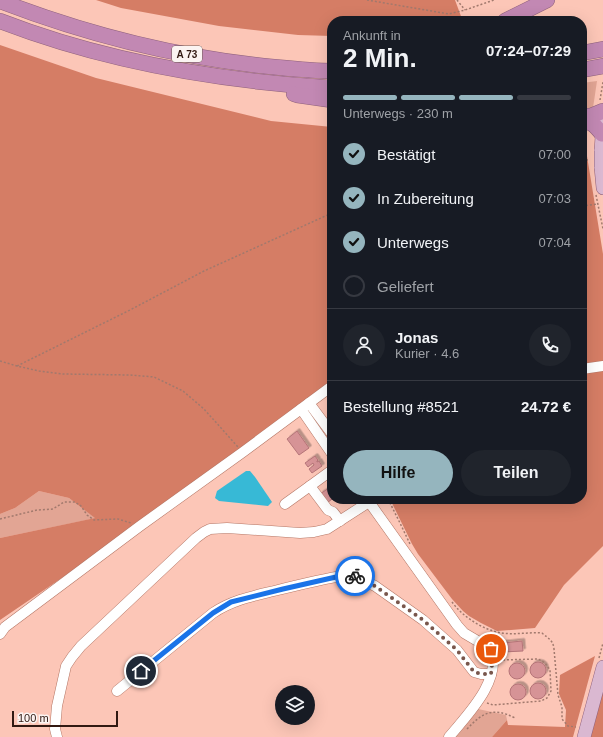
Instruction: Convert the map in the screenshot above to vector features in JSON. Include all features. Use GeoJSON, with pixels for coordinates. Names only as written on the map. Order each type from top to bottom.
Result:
{"type":"FeatureCollection","features":[{"type":"Feature","properties":{"kind":"highway"},"geometry":{"type":"LineString","coordinates":[[515,16],[547,0]]}},
{"type":"Feature","properties":{"kind":"highway","name":"A 73"},"geometry":{"type":"LineString","coordinates":[[0,1],[79,29],[146,46],[230,62],[327,71]]}},
{"type":"Feature","properties":{"kind":"highway","name":"A 73"},"geometry":{"type":"LineString","coordinates":[[0,21],[16,28],[77,47],[129,60],[203,74],[267,83],[327,88]]}},
{"type":"Feature","properties":{"kind":"highway"},"geometry":{"type":"LineString","coordinates":[[587,52],[603,49]]}},
{"type":"Feature","properties":{"kind":"highway","name":"A 73"},"geometry":{"type":"LineString","coordinates":[[298,69],[327,62]]}},
{"type":"Feature","properties":{"kind":"highway"},"geometry":{"type":"LineString","coordinates":[[587,69],[603,66]]}},
{"type":"Feature","properties":{"kind":"highway"},"geometry":{"type":"LineString","coordinates":[[267,83],[297,95],[327,99]]}},
{"type":"Feature","properties":{"kind":"highway"},"geometry":{"type":"LineString","coordinates":[[587,116],[603,111]]}},
{"type":"Feature","properties":{"kind":"highway"},"geometry":{"type":"LineString","coordinates":[[587,121],[602,128]]}},
{"type":"Feature","properties":{"kind":"main road"},"geometry":{"type":"LineString","coordinates":[[602,128],[601,151],[603,188]]}},
{"type":"Feature","properties":{"kind":"main road"},"geometry":{"type":"LineString","coordinates":[[581,732],[603,667]]}},
{"type":"Feature","properties":{"kind":"lane"},"geometry":{"type":"LineString","coordinates":[[587,368],[603,366]]}},
{"type":"Feature","properties":{"kind":"lane"},"geometry":{"type":"LineString","coordinates":[[0,634],[5,627],[140,526],[327,390]]}},
{"type":"Feature","properties":{"kind":"lane"},"geometry":{"type":"LineString","coordinates":[[305,406],[327,429]]}},
{"type":"Feature","properties":{"kind":"lane"},"geometry":{"type":"LineString","coordinates":[[305,406],[327,445]]}},
{"type":"Feature","properties":{"kind":"lane"},"geometry":{"type":"LineString","coordinates":[[285,504],[327,474]]}},
{"type":"Feature","properties":{"kind":"lane"},"geometry":{"type":"LineString","coordinates":[[310,486],[328,510],[333,512],[340,521]]}},
{"type":"Feature","properties":{"kind":"lane"},"geometry":{"type":"LineString","coordinates":[[57,737],[57,706],[66,666],[72,657],[196,538],[210,529],[227,528],[300,533],[314,532],[326,529],[340,521],[363,504]]}},
{"type":"Feature","properties":{"kind":"lane"},"geometry":{"type":"LineString","coordinates":[[371,504],[457,625],[464,633],[491,649],[493,655],[491,674],[485,691],[479,701],[448,737]]}},
{"type":"Feature","properties":{"kind":"lane"},"geometry":{"type":"LineString","coordinates":[[117,691],[221,607],[231,602],[347,575],[357,577],[375,586],[423,620],[457,650],[474,672],[491,674]]}},
{"type":"Feature","properties":{"kind":"path"},"geometry":{"type":"LineString","coordinates":[[367,0],[449,14],[494,0]]}},
{"type":"Feature","properties":{"kind":"path"},"geometry":{"type":"LineString","coordinates":[[458,0],[465,10]]}},
{"type":"Feature","properties":{"kind":"path"},"geometry":{"type":"LineString","coordinates":[[587,205],[598,204],[603,229]]}},
{"type":"Feature","properties":{"kind":"path"},"geometry":{"type":"LineString","coordinates":[[17,366],[130,310],[204,271],[327,215]]}},
{"type":"Feature","properties":{"kind":"path"},"geometry":{"type":"LineString","coordinates":[[0,361],[39,371],[63,374],[130,375],[154,377],[183,391],[204,409],[243,452]]}},
{"type":"Feature","properties":{"kind":"path"},"geometry":{"type":"LineString","coordinates":[[0,519],[37,510],[53,509],[64,502],[75,502],[81,506],[87,515],[94,520],[118,519],[140,526]]}},
{"type":"Feature","properties":{"kind":"path"},"geometry":{"type":"LineString","coordinates":[[390,504],[412,547]]}},
{"type":"Feature","properties":{"kind":"path"},"geometry":{"type":"LineString","coordinates":[[450,600],[464,616],[485,627],[502,633],[542,633],[551,641],[556,659],[558,695],[562,707],[562,719],[568,726],[581,732]]}},
{"type":"Feature","properties":{"kind":"path"},"geometry":{"type":"LineString","coordinates":[[479,701],[493,705],[542,701],[548,698],[551,691],[550,670],[545,663],[538,659],[493,660]]}},
{"type":"Feature","properties":{"kind":"path"},"geometry":{"type":"LineString","coordinates":[[473,723],[480,716],[489,712],[508,714],[515,718]]}},
{"type":"Feature","properties":{"kind":"shaded area"},"geometry":{"type":"Polygon","coordinates":[[[96,0],[455,0],[461,16],[327,16],[327,36],[298,35],[219,26],[121,8],[96,0]]]}},
{"type":"Feature","properties":{"kind":"shaded area"},"geometry":{"type":"Polygon","coordinates":[[[0,45],[96,78],[271,121],[327,127],[327,395],[0,620],[0,538],[95,518],[69,498],[39,491],[15,508],[0,514],[0,45]]]}},
{"type":"Feature","properties":{"kind":"shaded area"},"geometry":{"type":"Polygon","coordinates":[[[597,81],[593,108],[587,109],[587,82],[597,81]]]}},
{"type":"Feature","properties":{"kind":"shaded area"},"geometry":{"type":"Polygon","coordinates":[[[587,156],[603,254],[603,546],[564,585],[535,628],[497,631],[469,616],[463,611],[452,599],[412,544],[392,504],[587,504],[587,156]]]}},
{"type":"Feature","properties":{"kind":"shaded area"},"geometry":{"type":"Polygon","coordinates":[[[39,491],[69,498],[96,518],[0,538],[0,514],[15,508],[39,491]]]}},
{"type":"Feature","properties":{"kind":"shaded area"},"geometry":{"type":"Polygon","coordinates":[[[595,656],[573,737],[492,737],[507,720],[508,725],[565,727],[566,710],[559,694],[560,675],[595,656]]]}},
{"type":"Feature","properties":{"kind":"shaded area"},"geometry":{"type":"Polygon","coordinates":[[[603,690],[603,737],[590,737],[603,690]]]}},
{"type":"Feature","properties":{"kind":"shaded area"},"geometry":{"type":"Polygon","coordinates":[[[478,709],[506,715],[507,720],[492,737],[454,737],[478,709]]]}},
{"type":"Feature","properties":{"kind":"water"},"geometry":{"type":"Polygon","coordinates":[[[246,471],[250,471],[272,502],[268,506],[219,501],[215,498],[217,491],[246,471]]]}},
{"type":"Feature","properties":{"kind":"building"},"geometry":{"type":"Polygon","coordinates":[[[297,431],[309,448],[299,455],[287,439],[297,431]]]}},
{"type":"Feature","properties":{"kind":"building"},"geometry":{"type":"Polygon","coordinates":[[[315,456],[318,460],[317,462],[319,461],[322,466],[312,473],[309,469],[314,465],[313,463],[308,467],[305,463],[315,456]]]}},
{"type":"Feature","properties":{"kind":"building"},"geometry":{"type":"Polygon","coordinates":[[[327,489],[327,503],[320,494],[327,489]]]}},
{"type":"Feature","properties":{"kind":"building"},"geometry":{"type":"Polygon","coordinates":[[[522,641],[523,651],[503,652],[503,643],[522,641]]]}},
{"type":"Feature","properties":{"kind":"building"},"geometry":{"type":"Polygon","coordinates":[[[535,662],[541,662],[546,667],[544,676],[541,678],[535,678],[530,673],[530,667],[535,662]]]}},
{"type":"Feature","properties":{"kind":"building"},"geometry":{"type":"Polygon","coordinates":[[[514,663],[520,663],[525,668],[523,677],[520,679],[514,679],[509,674],[509,668],[514,663]]]}},
{"type":"Feature","properties":{"kind":"building"},"geometry":{"type":"Polygon","coordinates":[[[535,683],[541,683],[546,688],[544,697],[541,699],[535,699],[530,694],[530,688],[535,683]]]}},
{"type":"Feature","properties":{"kind":"building"},"geometry":{"type":"Polygon","coordinates":[[[515,684],[521,684],[526,689],[524,698],[521,700],[515,700],[510,695],[510,689],[515,684]]]}},
{"type":"Feature","properties":{"kind":"way so far"},"geometry":{"type":"LineString","coordinates":[[355,576],[375,586],[423,620],[457,650],[474,672],[491,674],[493,655],[491,649]]}},
{"type":"Feature","properties":{"kind":"route"},"geometry":{"type":"LineString","coordinates":[[141,671],[213,613],[231,602],[336,577],[347,575],[355,576]]}}]}
